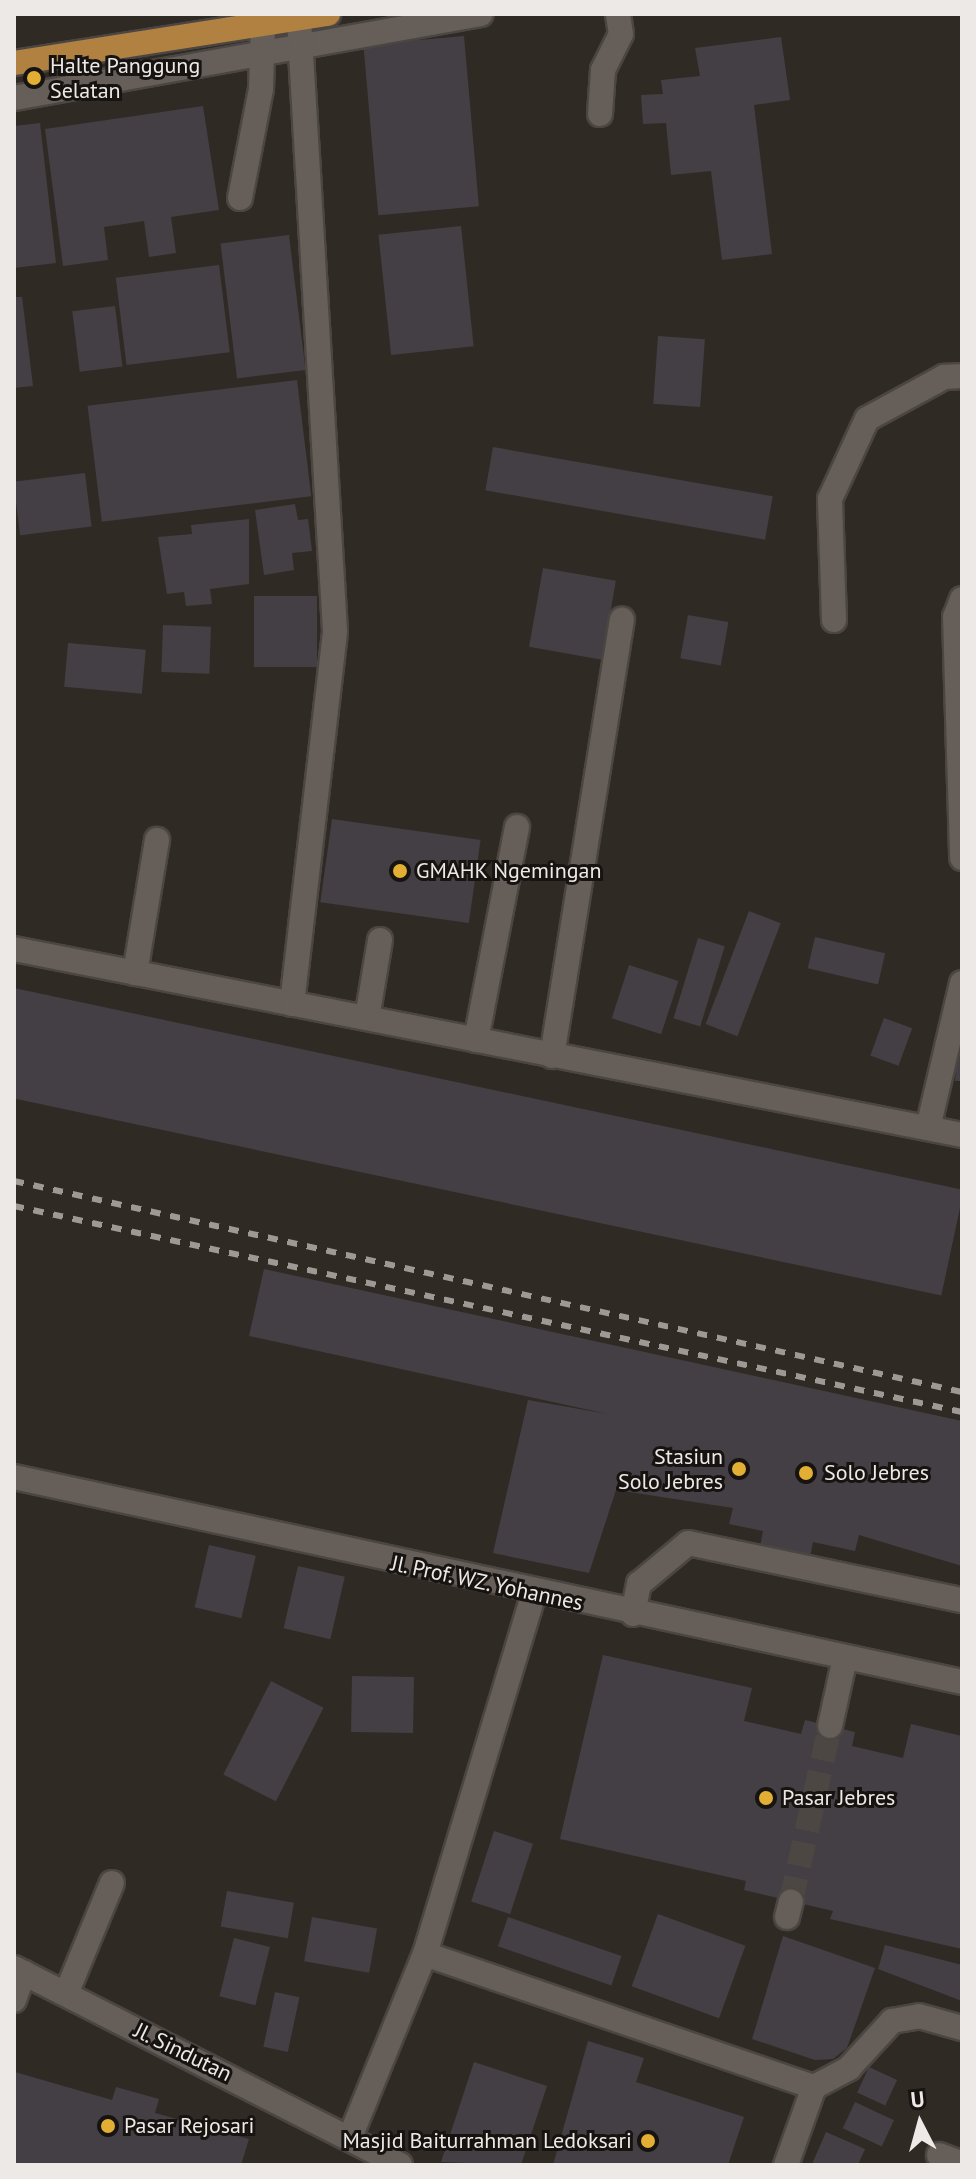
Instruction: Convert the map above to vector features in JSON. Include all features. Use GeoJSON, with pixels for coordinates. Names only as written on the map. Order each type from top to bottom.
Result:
{"type":"FeatureCollection","features":[{"type":"Feature","properties":{"kind":"main road"},"geometry":{"type":"LineString","coordinates":[[14,63],[328,14]]}},
{"type":"Feature","properties":{"kind":"street"},"geometry":{"type":"LineString","coordinates":[[14,98],[301,49],[481,14]]}},
{"type":"Feature","properties":{"kind":"street"},"geometry":{"type":"LineString","coordinates":[[600,114],[601,75],[621,34],[618,14]]}},
{"type":"Feature","properties":{"kind":"street"},"geometry":{"type":"LineString","coordinates":[[292,1004],[335,631],[299,19]]}},
{"type":"Feature","properties":{"kind":"street"},"geometry":{"type":"LineString","coordinates":[[240,198],[262,56],[263,25]]}},
{"type":"Feature","properties":{"kind":"street"},"geometry":{"type":"LineString","coordinates":[[834,620],[830,499],[867,419],[944,377],[962,376]]}},
{"type":"Feature","properties":{"kind":"street"},"geometry":{"type":"LineString","coordinates":[[962,599],[955,617],[962,853]]}},
{"type":"Feature","properties":{"kind":"street"},"geometry":{"type":"LineString","coordinates":[[552,1056],[622,620]]}},
{"type":"Feature","properties":{"kind":"street"},"geometry":{"type":"LineString","coordinates":[[476,1040],[517,827]]}},
{"type":"Feature","properties":{"kind":"street"},"geometry":{"type":"LineString","coordinates":[[135,973],[157,840]]}},
{"type":"Feature","properties":{"kind":"street"},"geometry":{"type":"LineString","coordinates":[[367,1018],[380,940]]}},
{"type":"Feature","properties":{"kind":"street"},"geometry":{"type":"LineString","coordinates":[[14,949],[962,1135]]}},
{"type":"Feature","properties":{"kind":"street"},"geometry":{"type":"LineString","coordinates":[[928,1128],[962,983]]}},
{"type":"Feature","properties":{"kind":"street","name":"Jl. Prof. WZ. Yohannes"},"geometry":{"type":"LineString","coordinates":[[14,1477],[534,1594],[962,1682]]}},
{"type":"Feature","properties":{"kind":"street"},"geometry":{"type":"LineString","coordinates":[[633,1614],[639,1584],[688,1543],[962,1600]]}},
{"type":"Feature","properties":{"kind":"street"},"geometry":{"type":"LineString","coordinates":[[351,2135],[425,1954],[534,1594]]}},
{"type":"Feature","properties":{"kind":"street"},"geometry":{"type":"LineString","coordinates":[[830,1726],[845,1658]]}},
{"type":"Feature","properties":{"kind":"street"},"geometry":{"type":"LineString","coordinates":[[66,1994],[112,1883]]}},
{"type":"Feature","properties":{"kind":"street"},"geometry":{"type":"LineString","coordinates":[[425,1954],[814,2087]]}},
{"type":"Feature","properties":{"kind":"street"},"geometry":{"type":"LineString","coordinates":[[14,2000],[19,1970]]}},
{"type":"Feature","properties":{"kind":"street","name":"Jl. Sindutan"},"geometry":{"type":"LineString","coordinates":[[19,1970],[351,2135],[400,2165]]}},
{"type":"Feature","properties":{"kind":"street"},"geometry":{"type":"LineString","coordinates":[[786,2165],[814,2087],[849,2068],[892,2021],[919,2016],[962,2028]]}},
{"type":"Feature","properties":{"kind":"street"},"geometry":{"type":"LineString","coordinates":[[939,2155],[962,2164]]}},
{"type":"Feature","properties":{"kind":"building"},"geometry":{"type":"Polygon","coordinates":[[[464,36],[479,206],[378,215],[363,45],[464,36]]]}},
{"type":"Feature","properties":{"kind":"building"},"geometry":{"type":"Polygon","coordinates":[[[781,37],[790,100],[754,105],[772,254],[722,260],[711,171],[671,175],[666,123],[643,124],[641,95],[663,94],[661,80],[700,76],[695,48],[781,37]]]}},
{"type":"Feature","properties":{"kind":"building"},"geometry":{"type":"Polygon","coordinates":[[[203,106],[219,210],[171,217],[176,253],[149,257],[144,221],[104,227],[108,260],[63,266],[45,129],[203,106]]]}},
{"type":"Feature","properties":{"kind":"building"},"geometry":{"type":"Polygon","coordinates":[[[40,123],[56,263],[14,268],[14,126],[40,123]]]}},
{"type":"Feature","properties":{"kind":"building"},"geometry":{"type":"Polygon","coordinates":[[[461,226],[474,346],[391,355],[378,235],[461,226]]]}},
{"type":"Feature","properties":{"kind":"building"},"geometry":{"type":"Polygon","coordinates":[[[289,235],[306,370],[237,378],[221,243],[289,235]]]}},
{"type":"Feature","properties":{"kind":"building"},"geometry":{"type":"Polygon","coordinates":[[[219,265],[230,352],[126,365],[116,278],[219,265]]]}},
{"type":"Feature","properties":{"kind":"building"},"geometry":{"type":"Polygon","coordinates":[[[14,297],[22,297],[33,386],[14,388],[14,297]]]}},
{"type":"Feature","properties":{"kind":"building"},"geometry":{"type":"Polygon","coordinates":[[[115,306],[122,367],[80,372],[72,311],[115,306]]]}},
{"type":"Feature","properties":{"kind":"building"},"geometry":{"type":"Polygon","coordinates":[[[658,336],[705,339],[700,407],[653,404],[658,336]]]}},
{"type":"Feature","properties":{"kind":"building"},"geometry":{"type":"Polygon","coordinates":[[[297,380],[311,496],[102,522],[88,406],[297,380]]]}},
{"type":"Feature","properties":{"kind":"building"},"geometry":{"type":"Polygon","coordinates":[[[493,447],[773,496],[765,540],[485,490],[493,447]]]}},
{"type":"Feature","properties":{"kind":"building"},"geometry":{"type":"Polygon","coordinates":[[[85,473],[92,527],[20,535],[14,482],[85,473]]]}},
{"type":"Feature","properties":{"kind":"building"},"geometry":{"type":"Polygon","coordinates":[[[295,504],[298,520],[308,519],[312,551],[292,553],[294,570],[264,575],[255,510],[295,504]]]}},
{"type":"Feature","properties":{"kind":"building"},"geometry":{"type":"Polygon","coordinates":[[[249,519],[249,584],[210,589],[212,604],[186,606],[184,592],[167,594],[158,537],[192,534],[191,525],[249,519]]]}},
{"type":"Feature","properties":{"kind":"building"},"geometry":{"type":"Polygon","coordinates":[[[543,568],[616,581],[602,660],[529,647],[543,568]]]}},
{"type":"Feature","properties":{"kind":"building"},"geometry":{"type":"Polygon","coordinates":[[[254,596],[317,596],[317,667],[254,667],[254,596]]]}},
{"type":"Feature","properties":{"kind":"building"},"geometry":{"type":"Polygon","coordinates":[[[688,615],[728,622],[721,665],[680,658],[688,615]]]}},
{"type":"Feature","properties":{"kind":"building"},"geometry":{"type":"Polygon","coordinates":[[[163,625],[211,627],[209,674],[161,672],[163,625]]]}},
{"type":"Feature","properties":{"kind":"building"},"geometry":{"type":"Polygon","coordinates":[[[68,643],[146,650],[142,694],[64,687],[68,643]]]}},
{"type":"Feature","properties":{"kind":"building","name":"GMAHK Ngemingan"},"geometry":{"type":"Polygon","coordinates":[[[332,819],[481,840],[469,923],[320,902],[332,819]]]}},
{"type":"Feature","properties":{"kind":"building"},"geometry":{"type":"Polygon","coordinates":[[[749,911],[781,923],[737,1036],[706,1024],[749,911]]]}},
{"type":"Feature","properties":{"kind":"building"},"geometry":{"type":"Polygon","coordinates":[[[815,937],[885,953],[878,984],[808,968],[815,937]]]}},
{"type":"Feature","properties":{"kind":"building"},"geometry":{"type":"Polygon","coordinates":[[[698,938],[725,946],[700,1027],[673,1018],[698,938]]]}},
{"type":"Feature","properties":{"kind":"building"},"geometry":{"type":"Polygon","coordinates":[[[629,965],[678,981],[661,1034],[612,1018],[629,965]]]}},
{"type":"Feature","properties":{"kind":"building"},"geometry":{"type":"Polygon","coordinates":[[[14,988],[962,1190],[941,1296],[14,1098],[14,988]]]}},
{"type":"Feature","properties":{"kind":"building"},"geometry":{"type":"Polygon","coordinates":[[[884,1018],[912,1028],[899,1066],[870,1056],[884,1018]]]}},
{"type":"Feature","properties":{"kind":"building"},"geometry":{"type":"Polygon","coordinates":[[[958,1047],[962,1047],[962,1081],[955,1081],[958,1047]]]}},
{"type":"Feature","properties":{"kind":"building"},"geometry":{"type":"Polygon","coordinates":[[[264,1269],[962,1421],[962,1566],[859,1535],[855,1551],[813,1542],[809,1563],[759,1552],[763,1531],[729,1524],[733,1508],[616,1490],[589,1573],[493,1553],[528,1400],[608,1414],[249,1336],[264,1269]]]}},
{"type":"Feature","properties":{"kind":"building"},"geometry":{"type":"Polygon","coordinates":[[[209,1545],[256,1556],[241,1618],[195,1607],[209,1545]]]}},
{"type":"Feature","properties":{"kind":"building"},"geometry":{"type":"Polygon","coordinates":[[[298,1566],[345,1577],[330,1639],[284,1628],[298,1566]]]}},
{"type":"Feature","properties":{"kind":"building","name":"Pasar Jebres"},"geometry":{"type":"Polygon","coordinates":[[[603,1655],[752,1688],[744,1721],[801,1734],[805,1720],[855,1732],[852,1746],[903,1758],[911,1724],[962,1736],[962,1949],[830,1919],[833,1911],[744,1890],[746,1881],[560,1839],[603,1655]]]}},
{"type":"Feature","properties":{"kind":"building"},"geometry":{"type":"Polygon","coordinates":[[[352,1676],[414,1677],[413,1733],[351,1732],[352,1676]]]}},
{"type":"Feature","properties":{"kind":"building"},"geometry":{"type":"Polygon","coordinates":[[[271,1681],[324,1708],[276,1801],[223,1775],[271,1681]]]}},
{"type":"Feature","properties":{"kind":"building"},"geometry":{"type":"Polygon","coordinates":[[[494,1831],[533,1844],[510,1914],[471,1901],[494,1831]]]}},
{"type":"Feature","properties":{"kind":"building"},"geometry":{"type":"Polygon","coordinates":[[[227,1891],[294,1903],[288,1938],[221,1926],[227,1891]]]}},
{"type":"Feature","properties":{"kind":"building"},"geometry":{"type":"Polygon","coordinates":[[[658,1914],[745,1946],[719,2018],[632,1986],[658,1914]]]}},
{"type":"Feature","properties":{"kind":"building"},"geometry":{"type":"Polygon","coordinates":[[[312,1917],[377,1928],[369,1973],[304,1961],[312,1917]]]}},
{"type":"Feature","properties":{"kind":"building"},"geometry":{"type":"Polygon","coordinates":[[[508,1917],[621,1956],[611,1985],[498,1946],[508,1917]]]}},
{"type":"Feature","properties":{"kind":"building"},"geometry":{"type":"Polygon","coordinates":[[[783,1936],[875,1968],[847,2048],[833,2059],[815,2060],[752,2039],[783,1936]]]}},
{"type":"Feature","properties":{"kind":"building"},"geometry":{"type":"Polygon","coordinates":[[[234,1938],[270,1947],[255,2005],[219,1996],[234,1938]]]}},
{"type":"Feature","properties":{"kind":"building"},"geometry":{"type":"Polygon","coordinates":[[[885,1945],[962,1965],[962,2001],[878,1969],[885,1945]]]}},
{"type":"Feature","properties":{"kind":"building"},"geometry":{"type":"Polygon","coordinates":[[[275,1992],[299,1997],[288,2052],[263,2047],[275,1992]]]}},
{"type":"Feature","properties":{"kind":"building","name":"Masjid Baiturrahman Ledoksari"},"geometry":{"type":"Polygon","coordinates":[[[588,2041],[644,2058],[636,2082],[744,2117],[728,2165],[553,2165],[588,2041]]]}},
{"type":"Feature","properties":{"kind":"building"},"geometry":{"type":"Polygon","coordinates":[[[474,2062],[547,2086],[521,2165],[441,2162],[474,2062]]]}},
{"type":"Feature","properties":{"kind":"building"},"geometry":{"type":"Polygon","coordinates":[[[869,2067],[897,2080],[885,2105],[857,2092],[869,2067]]]}},
{"type":"Feature","properties":{"kind":"building","name":"Pasar Rejosari"},"geometry":{"type":"Polygon","coordinates":[[[15,2072],[112,2100],[116,2087],[159,2099],[155,2113],[249,2139],[241,2165],[14,2165],[15,2072]]]}},
{"type":"Feature","properties":{"kind":"building"},"geometry":{"type":"Polygon","coordinates":[[[855,2102],[894,2120],[882,2146],[843,2128],[855,2102]]]}},
{"type":"Feature","properties":{"kind":"building"},"geometry":{"type":"Polygon","coordinates":[[[826,2132],[865,2149],[858,2165],[812,2164],[826,2132]]]}},
{"type":"Feature","properties":{"kind":"tunnel"},"geometry":{"type":"LineString","coordinates":[[791,1901],[830,1726]]}},
{"type":"Feature","properties":{"kind":"railway"},"geometry":{"type":"LineString","coordinates":[[14,1181],[962,1392]]}},
{"type":"Feature","properties":{"kind":"railway"},"geometry":{"type":"LineString","coordinates":[[14,1206],[962,1412]]}},
{"type":"Feature","properties":{"kind":"place","name":"Halte Panggung Selatan"},"geometry":{"type":"Point","coordinates":[34,78]}},
{"type":"Feature","properties":{"kind":"place","name":"GMAHK Ngemingan"},"geometry":{"type":"Point","coordinates":[400,871]}},
{"type":"Feature","properties":{"kind":"place","name":"Stasiun Solo Jebres"},"geometry":{"type":"Point","coordinates":[739,1469]}},
{"type":"Feature","properties":{"kind":"place","name":"Solo Jebres"},"geometry":{"type":"Point","coordinates":[806,1473]}},
{"type":"Feature","properties":{"kind":"place","name":"Pasar Jebres"},"geometry":{"type":"Point","coordinates":[766,1798]}},
{"type":"Feature","properties":{"kind":"place","name":"Pasar Rejosari"},"geometry":{"type":"Point","coordinates":[108,2126]}},
{"type":"Feature","properties":{"kind":"place","name":"Masjid Baiturrahman Ledoksari"},"geometry":{"type":"Point","coordinates":[648,2141]}}]}
